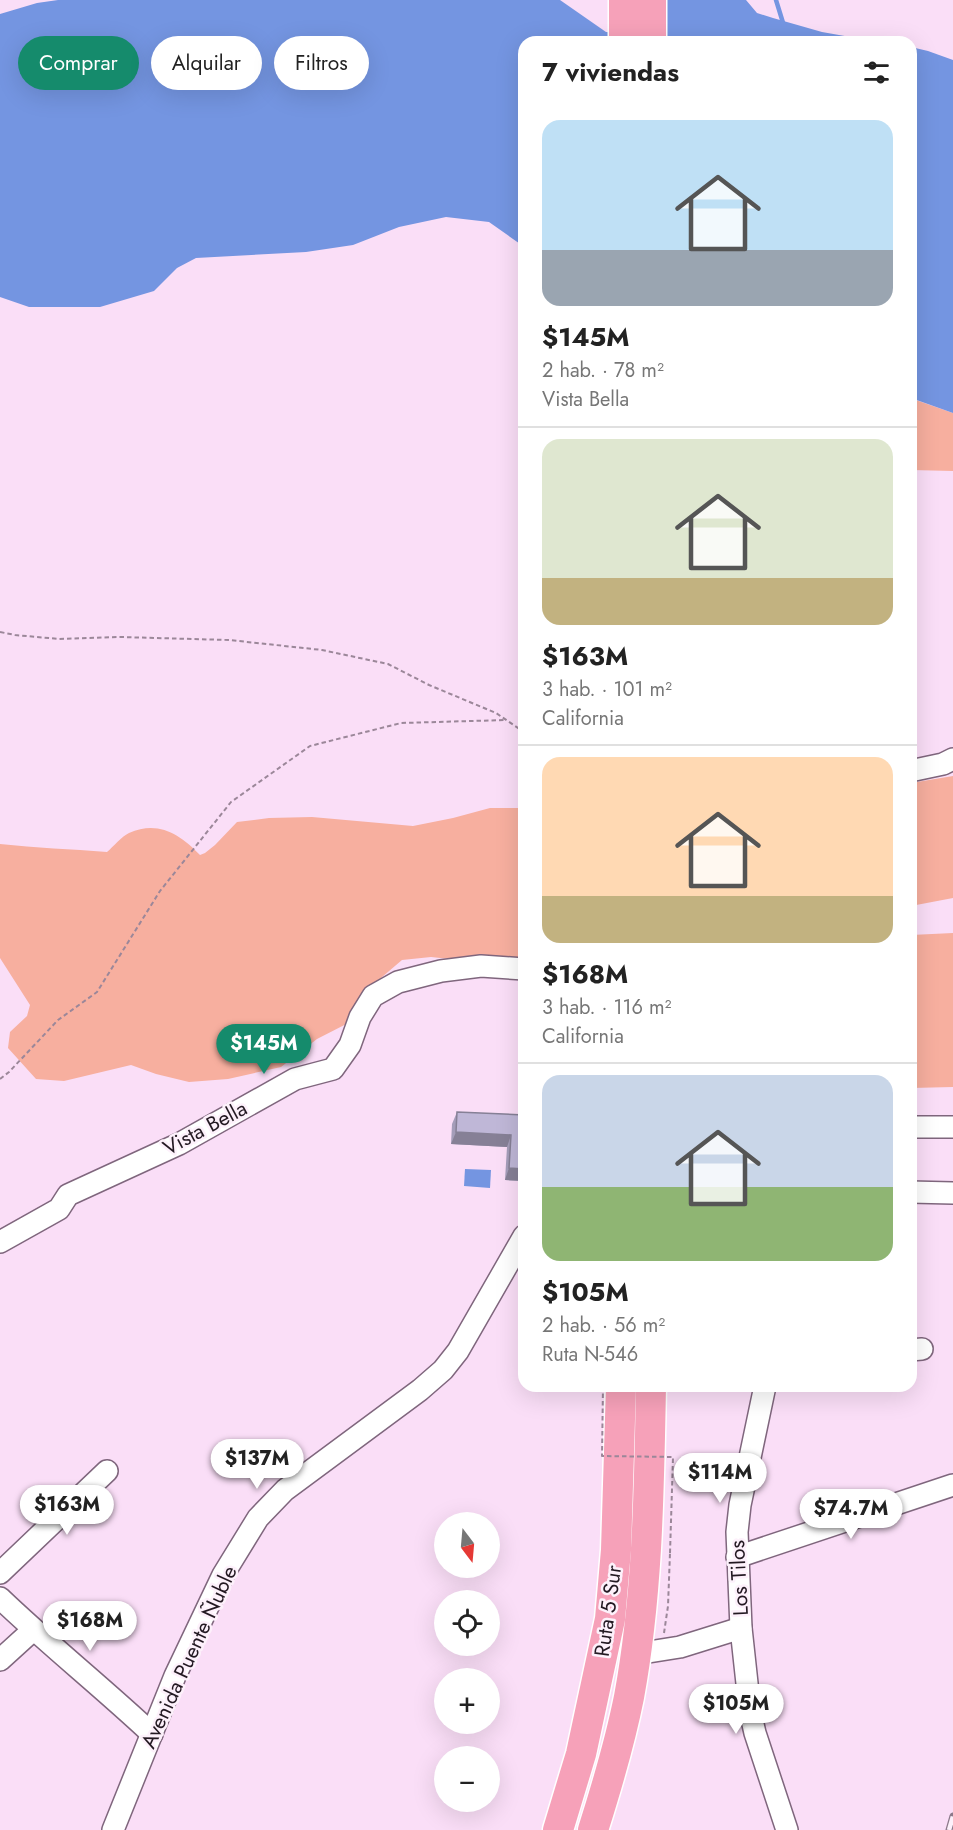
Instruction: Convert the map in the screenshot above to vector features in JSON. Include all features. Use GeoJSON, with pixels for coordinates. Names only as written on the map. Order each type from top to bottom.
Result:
{"type":"FeatureCollection","features":[{"type":"Feature","properties":{"kind":"highway"},"geometry":{"type":"LineString","coordinates":[[624,0],[624,36]]}},
{"type":"Feature","properties":{"kind":"highway"},"geometry":{"type":"LineString","coordinates":[[651,0],[651,36]]}},
{"type":"Feature","properties":{"kind":"highway","name":"Ruta 5 Sur"},"geometry":{"type":"LineString","coordinates":[[558,1830],[581,1754],[610,1619],[616,1550],[621,1392]]}},
{"type":"Feature","properties":{"kind":"highway","name":"Ruta 5 Sur"},"geometry":{"type":"LineString","coordinates":[[593,1830],[628,1699],[648,1653],[646,1557],[651,1392]]}},
{"type":"Feature","properties":{"kind":"street"},"geometry":{"type":"LineString","coordinates":[[917,770],[943,764],[953,759]]}},
{"type":"Feature","properties":{"kind":"street","name":"Vista Bella"},"geometry":{"type":"LineString","coordinates":[[0,1242],[59,1209],[68,1195],[179,1144],[295,1079],[333,1069],[350,1045],[360,1017],[373,996],[398,982],[441,971],[481,966],[518,969]]}},
{"type":"Feature","properties":{"kind":"street"},"geometry":{"type":"LineString","coordinates":[[917,1127],[953,1127]]}},
{"type":"Feature","properties":{"kind":"street"},"geometry":{"type":"LineString","coordinates":[[917,1192],[953,1193]]}},
{"type":"Feature","properties":{"kind":"street","name":"Avenida Puente Ñuble"},"geometry":{"type":"LineString","coordinates":[[113,1830],[175,1676],[223,1575],[258,1518],[285,1490],[420,1390],[443,1370],[458,1351],[518,1246]]}},
{"type":"Feature","properties":{"kind":"street","name":"Los Tilos"},"geometry":{"type":"LineString","coordinates":[[764,1392],[740,1505],[736,1532],[736,1557],[750,1711],[787,1830]]}},
{"type":"Feature","properties":{"kind":"street"},"geometry":{"type":"LineString","coordinates":[[0,1573],[107,1471]]}},
{"type":"Feature","properties":{"kind":"street"},"geometry":{"type":"LineString","coordinates":[[736,1557],[953,1485]]}},
{"type":"Feature","properties":{"kind":"street"},"geometry":{"type":"LineString","coordinates":[[0,1598],[33,1630],[152,1734]]}},
{"type":"Feature","properties":{"kind":"street"},"geometry":{"type":"LineString","coordinates":[[648,1653],[708,1639],[741,1628]]}},
{"type":"Feature","properties":{"kind":"street"},"geometry":{"type":"LineString","coordinates":[[0,1660],[33,1630]]}},
{"type":"Feature","properties":{"kind":"path"},"geometry":{"type":"LineString","coordinates":[[0,632],[59,639],[229,640],[322,650],[388,664],[429,685],[496,713],[518,728]]}},
{"type":"Feature","properties":{"kind":"path"},"geometry":{"type":"LineString","coordinates":[[0,1079],[58,1020],[97,992],[160,891],[231,802],[310,746],[401,723],[506,720]]}},
{"type":"Feature","properties":{"kind":"path"},"geometry":{"type":"LineString","coordinates":[[603,1392],[602,1456],[673,1457],[668,1606],[648,1653]]}},
{"type":"Feature","properties":{"kind":"shaded area"},"geometry":{"type":"Polygon","coordinates":[[[917,400],[953,413],[953,471],[917,470],[917,400]]]}},
{"type":"Feature","properties":{"kind":"shaded area"},"geometry":{"type":"Polygon","coordinates":[[[953,776],[953,898],[917,905],[917,782],[953,776]]]}},
{"type":"Feature","properties":{"kind":"shaded area"},"geometry":{"type":"Polygon","coordinates":[[[490,808],[518,808],[518,961],[431,957],[402,960],[375,983],[360,1017],[317,1039],[281,1067],[228,1079],[189,1082],[131,1065],[64,1081],[36,1079],[8,1048],[10,1032],[27,1016],[30,1005],[0,958],[0,844],[107,852],[129,833],[150,828],[176,835],[200,855],[215,845],[237,822],[269,818],[312,817],[413,826],[490,808]]]}},
{"type":"Feature","properties":{"kind":"shaded area"},"geometry":{"type":"Polygon","coordinates":[[[953,933],[953,1087],[917,1088],[917,935],[953,933]]]}},
{"type":"Feature","properties":{"kind":"water"},"geometry":{"type":"Polygon","coordinates":[[[58,0],[560,0],[606,32],[619,33],[662,0],[746,0],[757,13],[822,32],[845,36],[518,36],[518,242],[489,222],[446,217],[399,227],[353,245],[306,252],[196,258],[177,268],[154,291],[100,307],[29,307],[0,297],[0,14],[37,3],[58,0]]]}},
{"type":"Feature","properties":{"kind":"water"},"geometry":{"type":"Polygon","coordinates":[[[917,48],[953,60],[953,413],[917,400],[917,48]]]}},
{"type":"Feature","properties":{"kind":"water"},"geometry":{"type":"Polygon","coordinates":[[[465,1169],[491,1170],[490,1188],[464,1186],[465,1169]]]}},
{"type":"Feature","properties":{"kind":"building"},"geometry":{"type":"Polygon","coordinates":[[[457,1112],[518,1115],[518,1169],[509,1168],[511,1135],[456,1132],[457,1112]]]}},
{"type":"Feature","properties":{"kind":"waterway"},"geometry":{"type":"LineString","coordinates":[[776,0],[784,26]]}},
{"type":"Feature","properties":{"kind":"railway"},"geometry":{"type":"LineString","coordinates":[[949,1830],[953,1816]]}}]}
